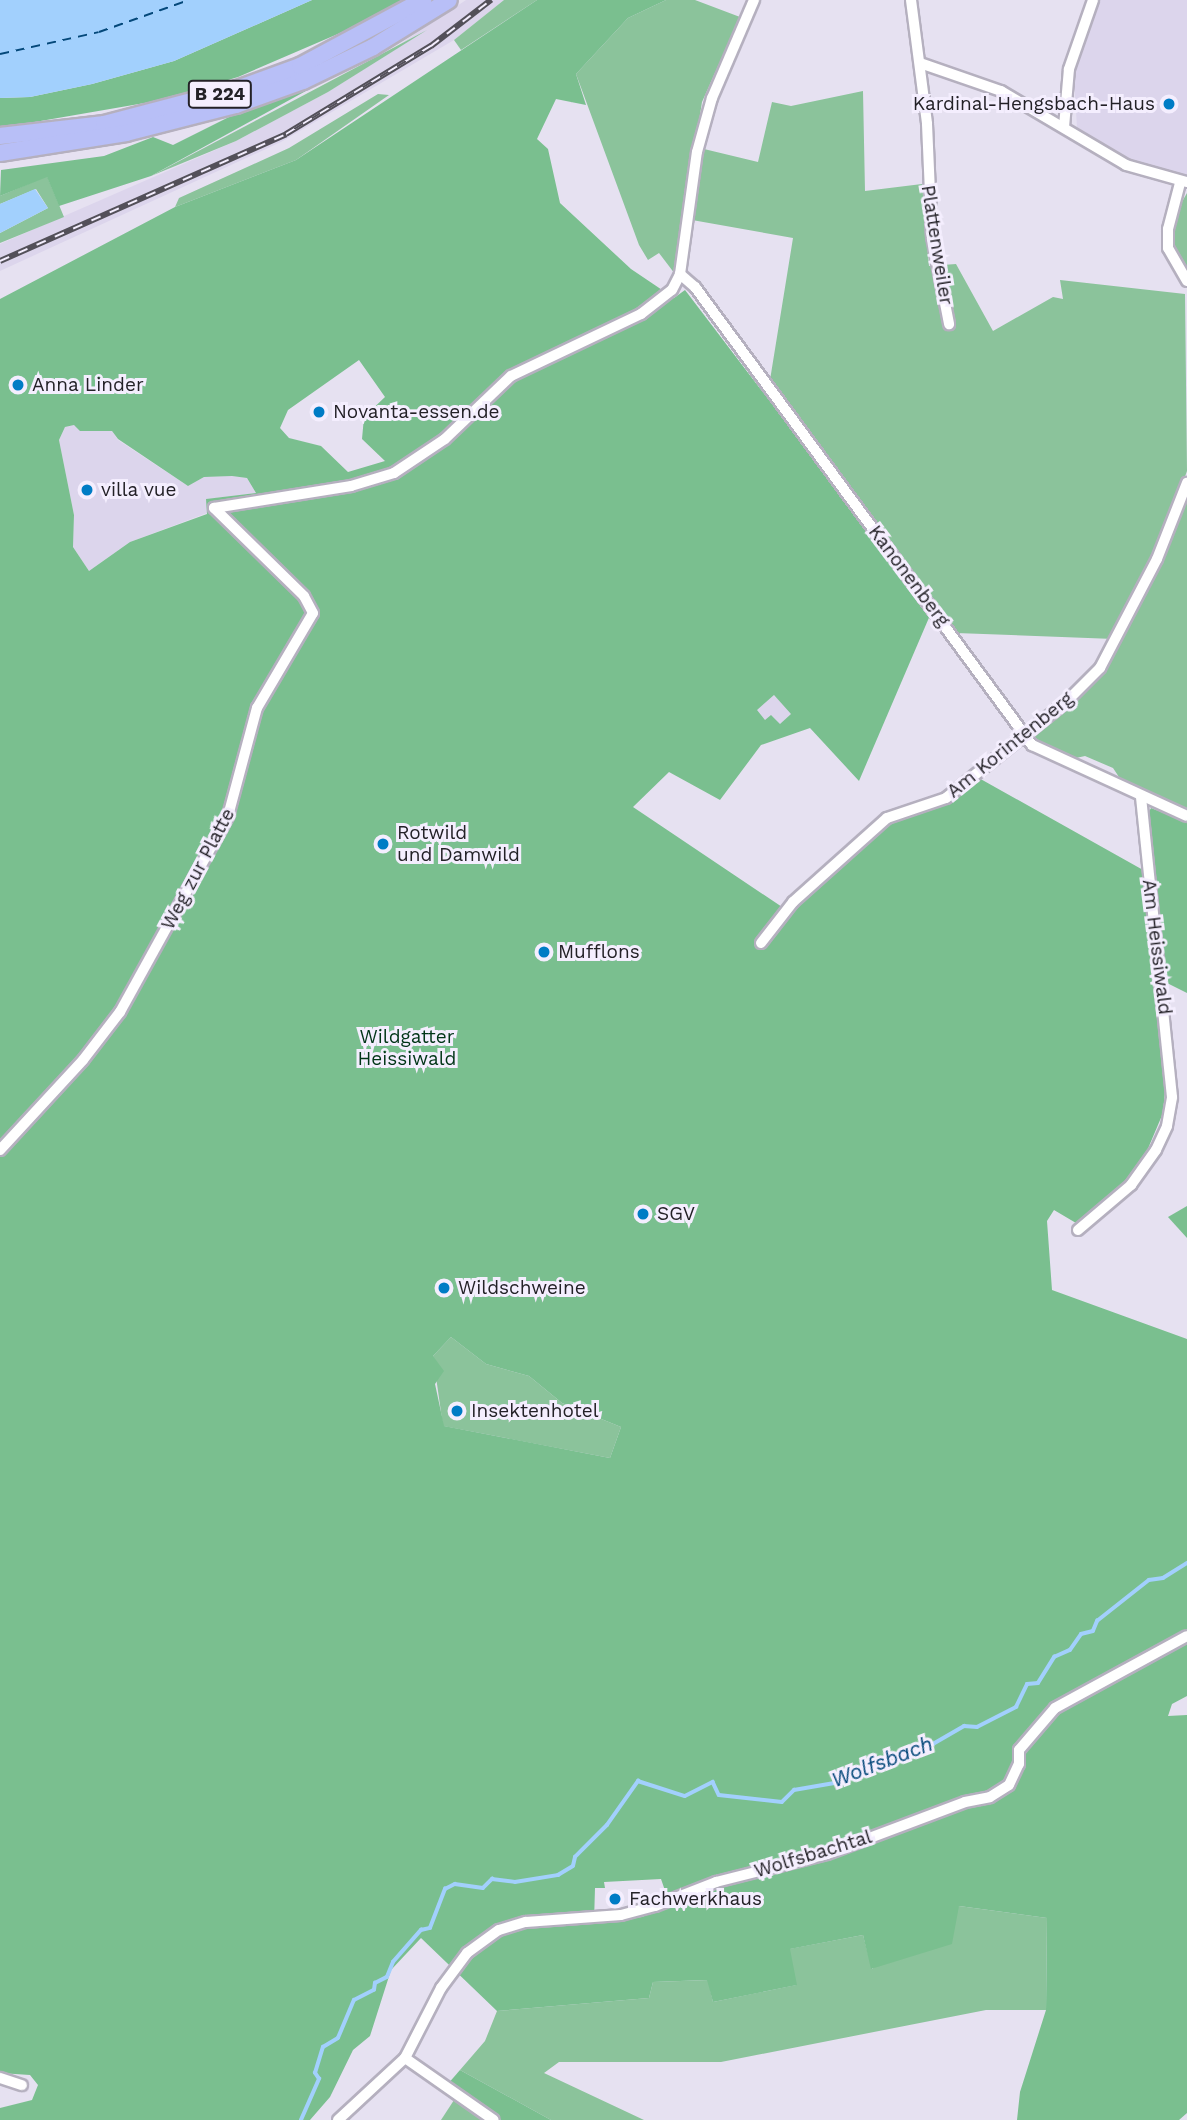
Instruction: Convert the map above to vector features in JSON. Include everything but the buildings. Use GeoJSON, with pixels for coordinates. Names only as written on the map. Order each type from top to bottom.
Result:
{"type":"FeatureCollection","features":[{"type":"Feature","properties":{"kind":"main road","name":"B 224"},"geometry":{"type":"LineString","coordinates":[[0,136],[104,124],[237,89],[300,66],[423,0]]}},
{"type":"Feature","properties":{"kind":"main road","name":"B 224"},"geometry":{"type":"LineString","coordinates":[[3,153],[126,133],[236,105],[303,81],[361,52],[449,0]]}},
{"type":"Feature","properties":{"kind":"street"},"geometry":{"type":"LineString","coordinates":[[680,274],[697,152],[712,98],[754,0]]}},
{"type":"Feature","properties":{"kind":"street","name":"Plattenweiler"},"geometry":{"type":"LineString","coordinates":[[911,0],[920,63],[932,237],[949,324]]}},
{"type":"Feature","properties":{"kind":"street"},"geometry":{"type":"LineString","coordinates":[[1064,128],[1069,69],[1093,0]]}},
{"type":"Feature","properties":{"kind":"street"},"geometry":{"type":"LineString","coordinates":[[920,63],[1001,91],[1126,165],[1184,183],[1168,229],[1168,248],[1187,281]]}},
{"type":"Feature","properties":{"kind":"street","name":"Weg zur Platte"},"geometry":{"type":"LineString","coordinates":[[0,1150],[120,1012],[228,816],[257,708],[271,677],[312,618],[313,609],[304,596],[214,508],[371,480],[394,473],[431,450],[511,376],[641,314],[673,290],[680,274]]}},
{"type":"Feature","properties":{"kind":"street","name":"Kanonenberg"},"geometry":{"type":"LineString","coordinates":[[680,274],[695,287],[1023,734],[1043,754],[1187,816]]}},
{"type":"Feature","properties":{"kind":"street","name":"Am Korintenberg"},"geometry":{"type":"LineString","coordinates":[[761,943],[793,902],[887,818],[946,798],[1100,668],[1157,559],[1187,483]]}},
{"type":"Feature","properties":{"kind":"street","name":"Am Heissiwald"},"geometry":{"type":"LineString","coordinates":[[1078,1230],[1131,1185],[1156,1150],[1167,1126],[1172,1097],[1141,797]]}},
{"type":"Feature","properties":{"kind":"street","name":"Wolfsbachtal"},"geometry":{"type":"LineString","coordinates":[[338,2120],[405,2058],[442,1988],[467,1952],[499,1930],[526,1922],[621,1915],[655,1906],[716,1882],[827,1854],[965,1802],[990,1797],[1009,1785],[1019,1765],[1019,1750],[1055,1708],[1187,1636]]}},
{"type":"Feature","properties":{"kind":"street"},"geometry":{"type":"LineString","coordinates":[[405,2058],[494,2120]]}},
{"type":"Feature","properties":{"kind":"street"},"geometry":{"type":"LineString","coordinates":[[0,2078],[22,2085]]}},
{"type":"Feature","properties":{"kind":"shaded area"},"geometry":{"type":"Polygon","coordinates":[[[466,0],[504,0],[454,40],[281,142],[0,271],[0,244],[236,141],[328,92],[466,0]]]}},
{"type":"Feature","properties":{"kind":"shaded area"},"geometry":{"type":"Polygon","coordinates":[[[1099,0],[1187,0],[1187,177],[1135,165],[1077,127],[1074,79],[1081,42],[1099,0]]]}},
{"type":"Feature","properties":{"kind":"shaded area"},"geometry":{"type":"Polygon","coordinates":[[[74,425],[112,431],[118,440],[188,486],[204,477],[232,476],[247,478],[256,493],[207,499],[207,513],[130,542],[89,571],[73,547],[74,515],[59,440],[65,427],[74,425]]]}},
{"type":"Feature","properties":{"kind":"shaded area"},"geometry":{"type":"Polygon","coordinates":[[[774,695],[792,714],[780,725],[765,720],[756,710],[774,695]]]}},
{"type":"Feature","properties":{"kind":"green space"},"geometry":{"type":"Polygon","coordinates":[[[312,0],[405,0],[382,15],[238,77],[162,100],[0,128],[0,98],[30,97],[92,84],[174,61],[312,0]]]}},
{"type":"Feature","properties":{"kind":"green space"},"geometry":{"type":"Polygon","coordinates":[[[504,0],[537,0],[461,50],[454,40],[504,0]]]}},
{"type":"Feature","properties":{"kind":"green space","name":"Wildgatter Heissiwald"},"geometry":{"type":"Polygon","coordinates":[[[537,0],[666,0],[628,18],[576,74],[586,105],[556,99],[537,139],[548,149],[560,203],[631,269],[674,298],[685,290],[931,613],[859,781],[810,728],[761,745],[720,800],[669,772],[633,807],[791,913],[892,819],[934,809],[977,777],[1152,875],[1146,817],[1151,808],[1187,822],[1187,993],[1163,981],[1167,1069],[1163,1113],[1144,1158],[1123,1184],[1076,1223],[1054,1210],[1047,1221],[1052,1290],[1187,1339],[1187,1696],[1172,1704],[1168,1716],[1187,1715],[1187,2113],[1179,2120],[1017,2120],[1020,2092],[1046,2010],[1047,1918],[959,1906],[952,1944],[871,1969],[863,1935],[790,1949],[797,1985],[713,2002],[707,1980],[653,1982],[649,1998],[497,2011],[421,1938],[391,1970],[370,2036],[353,2050],[330,2097],[310,2120],[0,2120],[0,2108],[32,2100],[38,2085],[30,2075],[0,2073],[0,299],[175,207],[296,160],[537,0]],[[359,360],[288,410],[280,428],[289,438],[321,446],[348,472],[385,461],[362,439],[364,417],[385,397],[359,360]],[[74,425],[65,427],[59,440],[74,515],[73,547],[89,571],[130,542],[207,514],[206,499],[256,493],[247,478],[232,476],[204,477],[188,486],[118,439],[112,431],[80,431],[74,425]],[[774,695],[757,710],[765,720],[771,715],[780,724],[791,714],[774,695]],[[451,1337],[433,1356],[444,1371],[435,1384],[444,1426],[610,1458],[621,1427],[562,1403],[529,1376],[486,1364],[451,1337]],[[661,1879],[604,1882],[605,1888],[595,1888],[594,1922],[642,1917],[670,1905],[661,1879]]]}},
{"type":"Feature","properties":{"kind":"green space"},"geometry":{"type":"Polygon","coordinates":[[[666,0],[695,0],[740,17],[702,102],[675,274],[659,253],[648,260],[639,245],[576,74],[628,18],[666,0]]]}},
{"type":"Feature","properties":{"kind":"green space"},"geometry":{"type":"Polygon","coordinates":[[[427,30],[328,92],[236,141],[151,176],[427,30]]]}},
{"type":"Feature","properties":{"kind":"green space"},"geometry":{"type":"Polygon","coordinates":[[[324,81],[151,176],[59,206],[47,177],[0,196],[1,170],[104,156],[153,137],[173,145],[229,117],[324,81]]]}},
{"type":"Feature","properties":{"kind":"green space"},"geometry":{"type":"Polygon","coordinates":[[[863,91],[865,191],[922,184],[929,266],[956,264],[993,331],[1053,297],[1063,299],[1060,280],[1185,294],[1187,471],[1162,541],[1114,639],[956,633],[770,380],[793,238],[692,220],[704,149],[758,162],[772,102],[791,106],[863,91]]]}},
{"type":"Feature","properties":{"kind":"green space"},"geometry":{"type":"Polygon","coordinates":[[[378,94],[389,95],[296,160],[175,207],[179,198],[289,148],[378,94]]]}},
{"type":"Feature","properties":{"kind":"green space"},"geometry":{"type":"Polygon","coordinates":[[[47,176],[64,217],[0,243],[0,233],[48,208],[36,189],[0,204],[0,196],[47,176]]]}},
{"type":"Feature","properties":{"kind":"green space"},"geometry":{"type":"Polygon","coordinates":[[[1187,193],[1187,275],[1175,258],[1172,235],[1175,214],[1187,193]]]}},
{"type":"Feature","properties":{"kind":"green space"},"geometry":{"type":"Polygon","coordinates":[[[1187,492],[1187,812],[1123,783],[1113,768],[1085,756],[1067,760],[1045,750],[1034,737],[1113,658],[1187,492]]]}},
{"type":"Feature","properties":{"kind":"green space"},"geometry":{"type":"Polygon","coordinates":[[[1187,1206],[1187,1238],[1168,1217],[1187,1206]]]}},
{"type":"Feature","properties":{"kind":"green space"},"geometry":{"type":"Polygon","coordinates":[[[451,1337],[486,1364],[529,1376],[562,1403],[621,1427],[610,1458],[443,1426],[433,1356],[451,1337]]]}},
{"type":"Feature","properties":{"kind":"green space"},"geometry":{"type":"Polygon","coordinates":[[[959,1906],[1047,1918],[1046,2010],[986,2010],[721,2062],[559,2062],[544,2073],[644,2120],[551,2120],[460,2070],[485,2041],[497,2011],[649,1998],[653,1982],[708,1980],[713,2002],[796,1985],[789,1949],[863,1935],[872,1969],[959,1906]]]}},
{"type":"Feature","properties":{"kind":"green space"},"geometry":{"type":"Polygon","coordinates":[[[460,2070],[551,2120],[501,2120],[447,2085],[460,2070]]]}},
{"type":"Feature","properties":{"kind":"green space"},"geometry":{"type":"Polygon","coordinates":[[[456,2097],[491,2120],[441,2120],[456,2097]]]}},
{"type":"Feature","properties":{"kind":"water"},"geometry":{"type":"Polygon","coordinates":[[[0,0],[312,0],[174,61],[92,84],[30,97],[0,98],[0,0]]]}},
{"type":"Feature","properties":{"kind":"water"},"geometry":{"type":"Polygon","coordinates":[[[35,189],[48,208],[0,233],[0,204],[35,189]]]}},
{"type":"Feature","properties":{"kind":"waterway","name":"Wolfsbach"},"geometry":{"type":"LineString","coordinates":[[301,2120],[319,2079],[315,2073],[323,2047],[338,2038],[354,2000],[374,1990],[375,1983],[387,1977],[393,1962],[421,1930],[430,1928],[445,1889],[455,1884],[483,1888],[492,1879],[515,1882],[558,1875],[573,1866],[575,1857],[607,1825],[638,1781],[685,1796],[713,1782],[719,1795],[782,1802],[794,1790],[841,1782],[887,1757],[913,1751],[916,1745],[933,1744],[964,1726],[977,1727],[1016,1707],[1027,1684],[1038,1683],[1054,1657],[1070,1650],[1081,1634],[1093,1631],[1097,1621],[1149,1580],[1163,1578],[1187,1563]]}},
{"type":"Feature","properties":{"kind":"ferry route"},"geometry":{"type":"LineString","coordinates":[[0,54],[99,32],[189,0]]}},
{"type":"Feature","properties":{"kind":"railway"},"geometry":{"type":"LineString","coordinates":[[0,261],[286,134],[431,46],[491,0]]}},
{"type":"Feature","properties":{"kind":"place","name":"Kardinal-Hengsbach-Haus"},"geometry":{"type":"Point","coordinates":[1169,104]}},
{"type":"Feature","properties":{"kind":"place","name":"Anna Linder"},"geometry":{"type":"Point","coordinates":[18,385]}},
{"type":"Feature","properties":{"kind":"place","name":"Novanta-essen.de"},"geometry":{"type":"Point","coordinates":[319,412]}},
{"type":"Feature","properties":{"kind":"place","name":"villa vue"},"geometry":{"type":"Point","coordinates":[87,490]}},
{"type":"Feature","properties":{"kind":"place","name":"Rotwild und Damwild"},"geometry":{"type":"Point","coordinates":[383,844]}},
{"type":"Feature","properties":{"kind":"place","name":"Mufflons"},"geometry":{"type":"Point","coordinates":[544,952]}},
{"type":"Feature","properties":{"kind":"place","name":"SGV"},"geometry":{"type":"Point","coordinates":[643,1214]}},
{"type":"Feature","properties":{"kind":"place","name":"Wildschweine"},"geometry":{"type":"Point","coordinates":[444,1288]}},
{"type":"Feature","properties":{"kind":"place","name":"Insektenhotel"},"geometry":{"type":"Point","coordinates":[457,1411]}},
{"type":"Feature","properties":{"kind":"place","name":"Fachwerkhaus"},"geometry":{"type":"Point","coordinates":[615,1899]}}]}
